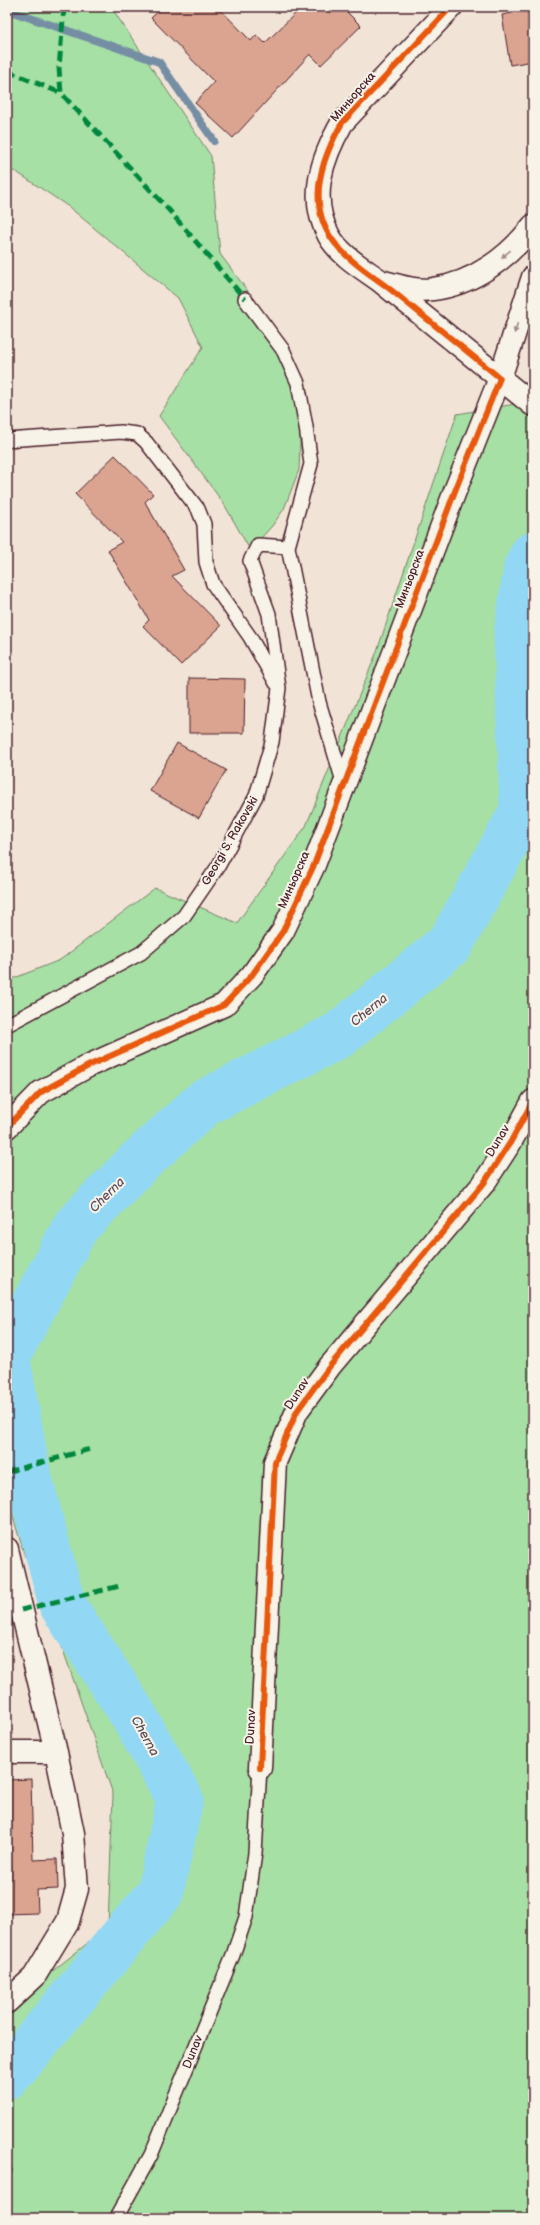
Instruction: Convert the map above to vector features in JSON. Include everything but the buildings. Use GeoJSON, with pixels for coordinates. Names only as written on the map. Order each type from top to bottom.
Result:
{"type":"FeatureCollection","features":[{"type":"Feature","properties":{"kind":"street","name":"Миньорска"},"geometry":{"type":"LineString","coordinates":[[7,1127],[41,1092],[90,1065],[224,1005],[252,975],[283,930],[314,865],[455,491],[500,378],[379,280],[353,262],[329,236],[320,211],[318,192],[321,169],[330,145],[342,124],[451,7]]}},
{"type":"Feature","properties":{"kind":"street"},"geometry":{"type":"LineString","coordinates":[[379,280],[410,288],[432,290],[456,284],[482,272],[505,255],[521,241],[533,226]]}},
{"type":"Feature","properties":{"kind":"street"},"geometry":{"type":"LineString","coordinates":[[533,277],[500,378],[533,406]]}},
{"type":"Feature","properties":{"kind":"street","name":"Dunav"},"geometry":{"type":"LineString","coordinates":[[260,1768],[275,1462],[298,1411],[330,1366],[484,1183],[510,1143],[533,1101]]}},
{"type":"Feature","properties":{"kind":"street"},"geometry":{"type":"LineString","coordinates":[[7,1549],[56,1752],[73,1833],[77,1890],[68,1921],[37,1971],[17,1994],[7,2002]]}},
{"type":"Feature","properties":{"kind":"street"},"geometry":{"type":"LineString","coordinates":[[7,1752],[56,1752]]}},
{"type":"Feature","properties":{"kind":"lane"},"geometry":{"type":"LineString","coordinates":[[245,299],[283,350],[298,383],[311,464],[288,547],[319,702],[344,785]]}},
{"type":"Feature","properties":{"kind":"lane"},"geometry":{"type":"LineString","coordinates":[[7,440],[121,432],[137,434],[146,442],[198,509],[204,524],[206,562],[213,584],[250,637],[279,688]]}},
{"type":"Feature","properties":{"kind":"lane","name":"Georgi S. Rakovski"},"geometry":{"type":"LineString","coordinates":[[7,1025],[140,953],[184,916],[218,865],[256,796],[272,742],[279,688],[269,614],[250,561],[258,545],[288,547]]}},
{"type":"Feature","properties":{"kind":"lane","name":"Dunav"},"geometry":{"type":"LineString","coordinates":[[116,2218],[151,2155],[233,1955],[246,1917],[255,1853],[260,1768]]}},
{"type":"Feature","properties":{"kind":"green space"},"geometry":{"type":"Polygon","coordinates":[[[7,7],[111,7],[211,156],[220,254],[282,337],[301,418],[299,470],[284,509],[272,526],[250,550],[224,504],[159,416],[203,347],[178,298],[69,207],[15,171],[7,172],[7,7]]]}},
{"type":"Feature","properties":{"kind":"green space"},"geometry":{"type":"Polygon","coordinates":[[[533,401],[533,2218],[7,2218],[7,2007],[108,1927],[113,1794],[61,1644],[23,1550],[7,1497],[7,981],[60,960],[155,888],[237,923],[306,826],[376,654],[457,414],[533,401]]]}},
{"type":"Feature","properties":{"kind":"waterway"},"geometry":{"type":"LineString","coordinates":[[7,10],[159,62],[214,141]]}},
{"type":"Feature","properties":{"kind":"waterway","name":"Cherna"},"geometry":{"type":"LineString","coordinates":[[7,1356],[76,1226],[139,1162],[204,1103],[339,1035],[450,944],[523,811],[517,635],[527,567],[533,555]]}},
{"type":"Feature","properties":{"kind":"waterway","name":"Cherna"},"geometry":{"type":"LineString","coordinates":[[7,1360],[26,1468],[62,1604],[132,1713],[180,1799],[160,1893],[7,2076]]}},
{"type":"Feature","properties":{"kind":"marked path"},"geometry":{"type":"LineString","coordinates":[[64,7],[59,68],[61,93],[168,209],[245,299]]}},
{"type":"Feature","properties":{"kind":"marked path"},"geometry":{"type":"LineString","coordinates":[[7,71],[61,93]]}},
{"type":"Feature","properties":{"kind":"marked path"},"geometry":{"type":"LineString","coordinates":[[7,1472],[90,1449]]}},
{"type":"Feature","properties":{"kind":"marked path"},"geometry":{"type":"LineString","coordinates":[[21,1610],[120,1586]]}},
{"type":"Feature","properties":{"kind":"marked path"},"geometry":{"type":"LineString","coordinates":[[7,2152],[10,2171],[7,2178]]}},
{"type":"Feature","properties":{"kind":"cycle path"},"geometry":{"type":"LineString","coordinates":[[7,1127],[41,1092],[90,1065],[224,1005],[252,975],[283,931],[314,865],[455,491],[500,378],[346,255],[329,234],[322,219],[319,203],[319,187],[322,170],[327,154],[342,123],[451,7]]}},
{"type":"Feature","properties":{"kind":"cycle path"},"geometry":{"type":"LineString","coordinates":[[260,1768],[275,1462],[297,1411],[330,1366],[484,1183],[510,1143],[533,1101]]}}]}
